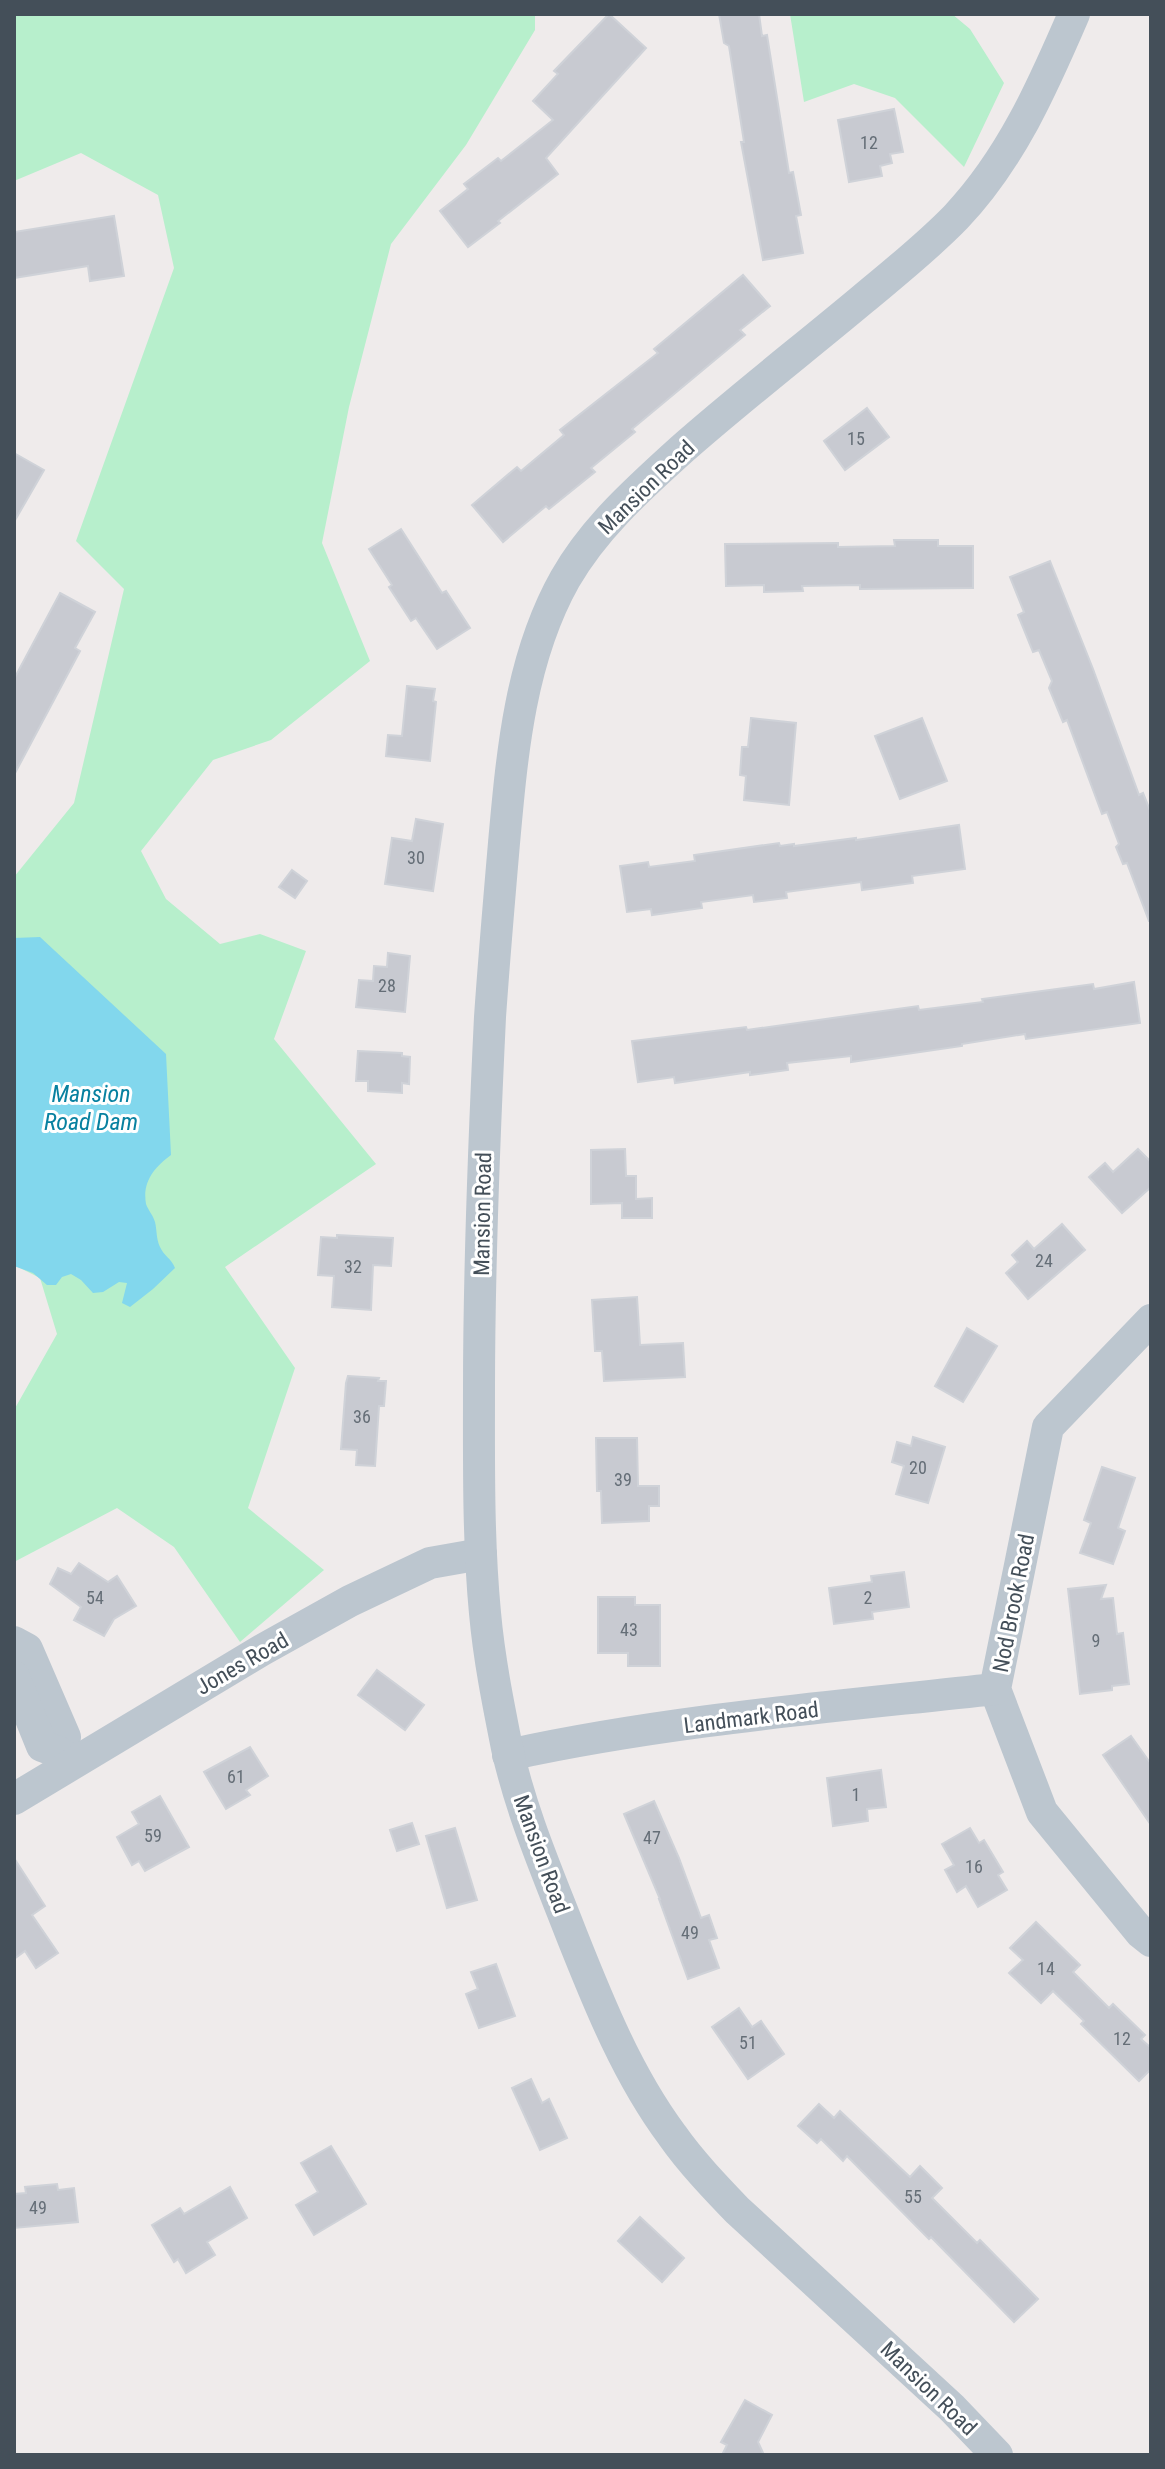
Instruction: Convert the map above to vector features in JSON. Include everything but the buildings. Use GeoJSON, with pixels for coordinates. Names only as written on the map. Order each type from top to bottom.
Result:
{"type":"FeatureCollection","features":[{"type":"Feature","properties":{"kind":"street","name":"Mansion Road"},"geometry":{"type":"LineString","coordinates":[[997,2455],[952,2408],[737,2210],[705,2176],[671,2135],[638,2082],[599,2000],[548,1873],[508,1755],[487,1630],[481,1554],[481,1217],[493,978],[507,809],[521,705],[534,651],[564,581],[582,552],[618,508],[702,432],[910,260],[954,219],[985,183],[1009,148],[1034,103],[1074,14]]}},
{"type":"Feature","properties":{"kind":"street","name":"Nod Brook Road"},"geometry":{"type":"LineString","coordinates":[[1148,1933],[1042,1812],[995,1689],[1048,1427],[1151,1320]]}},
{"type":"Feature","properties":{"kind":"street","name":"Jones Road"},"geometry":{"type":"LineString","coordinates":[[14,1799],[64,1759],[394,1578],[430,1563],[481,1554]]}},
{"type":"Feature","properties":{"kind":"street"},"geometry":{"type":"LineString","coordinates":[[14,1642],[27,1649],[65,1737],[64,1759],[42,1746],[14,1677]]}},
{"type":"Feature","properties":{"kind":"street","name":"Landmark Road"},"geometry":{"type":"LineString","coordinates":[[508,1755],[626,1732],[995,1689]]}},
{"type":"Feature","properties":{"kind":"green space"},"geometry":{"type":"Polygon","coordinates":[[[14,14],[535,14],[535,30],[466,145],[391,244],[349,407],[322,543],[370,661],[271,740],[213,760],[141,851],[166,899],[220,944],[260,934],[306,951],[274,1039],[376,1164],[225,1267],[295,1368],[248,1508],[324,1570],[240,1642],[174,1547],[117,1508],[14,1562],[14,1410],[57,1334],[40,1278],[14,1265],[14,877],[74,803],[124,589],[76,541],[174,268],[158,195],[81,153],[14,181],[14,14]]]}},
{"type":"Feature","properties":{"kind":"green space"},"geometry":{"type":"Polygon","coordinates":[[[790,14],[952,14],[970,29],[1004,83],[964,167],[895,98],[854,84],[804,102],[790,14]]]}},
{"type":"Feature","properties":{"kind":"water","name":"Mansion Road Dam"},"geometry":{"type":"Polygon","coordinates":[[[40,937],[166,1054],[171,1155],[151,1175],[145,1196],[159,1244],[175,1268],[130,1307],[122,1303],[127,1283],[119,1282],[103,1292],[93,1293],[71,1274],[62,1277],[56,1285],[47,1285],[33,1273],[14,1266],[14,938],[40,937]]]}}]}
